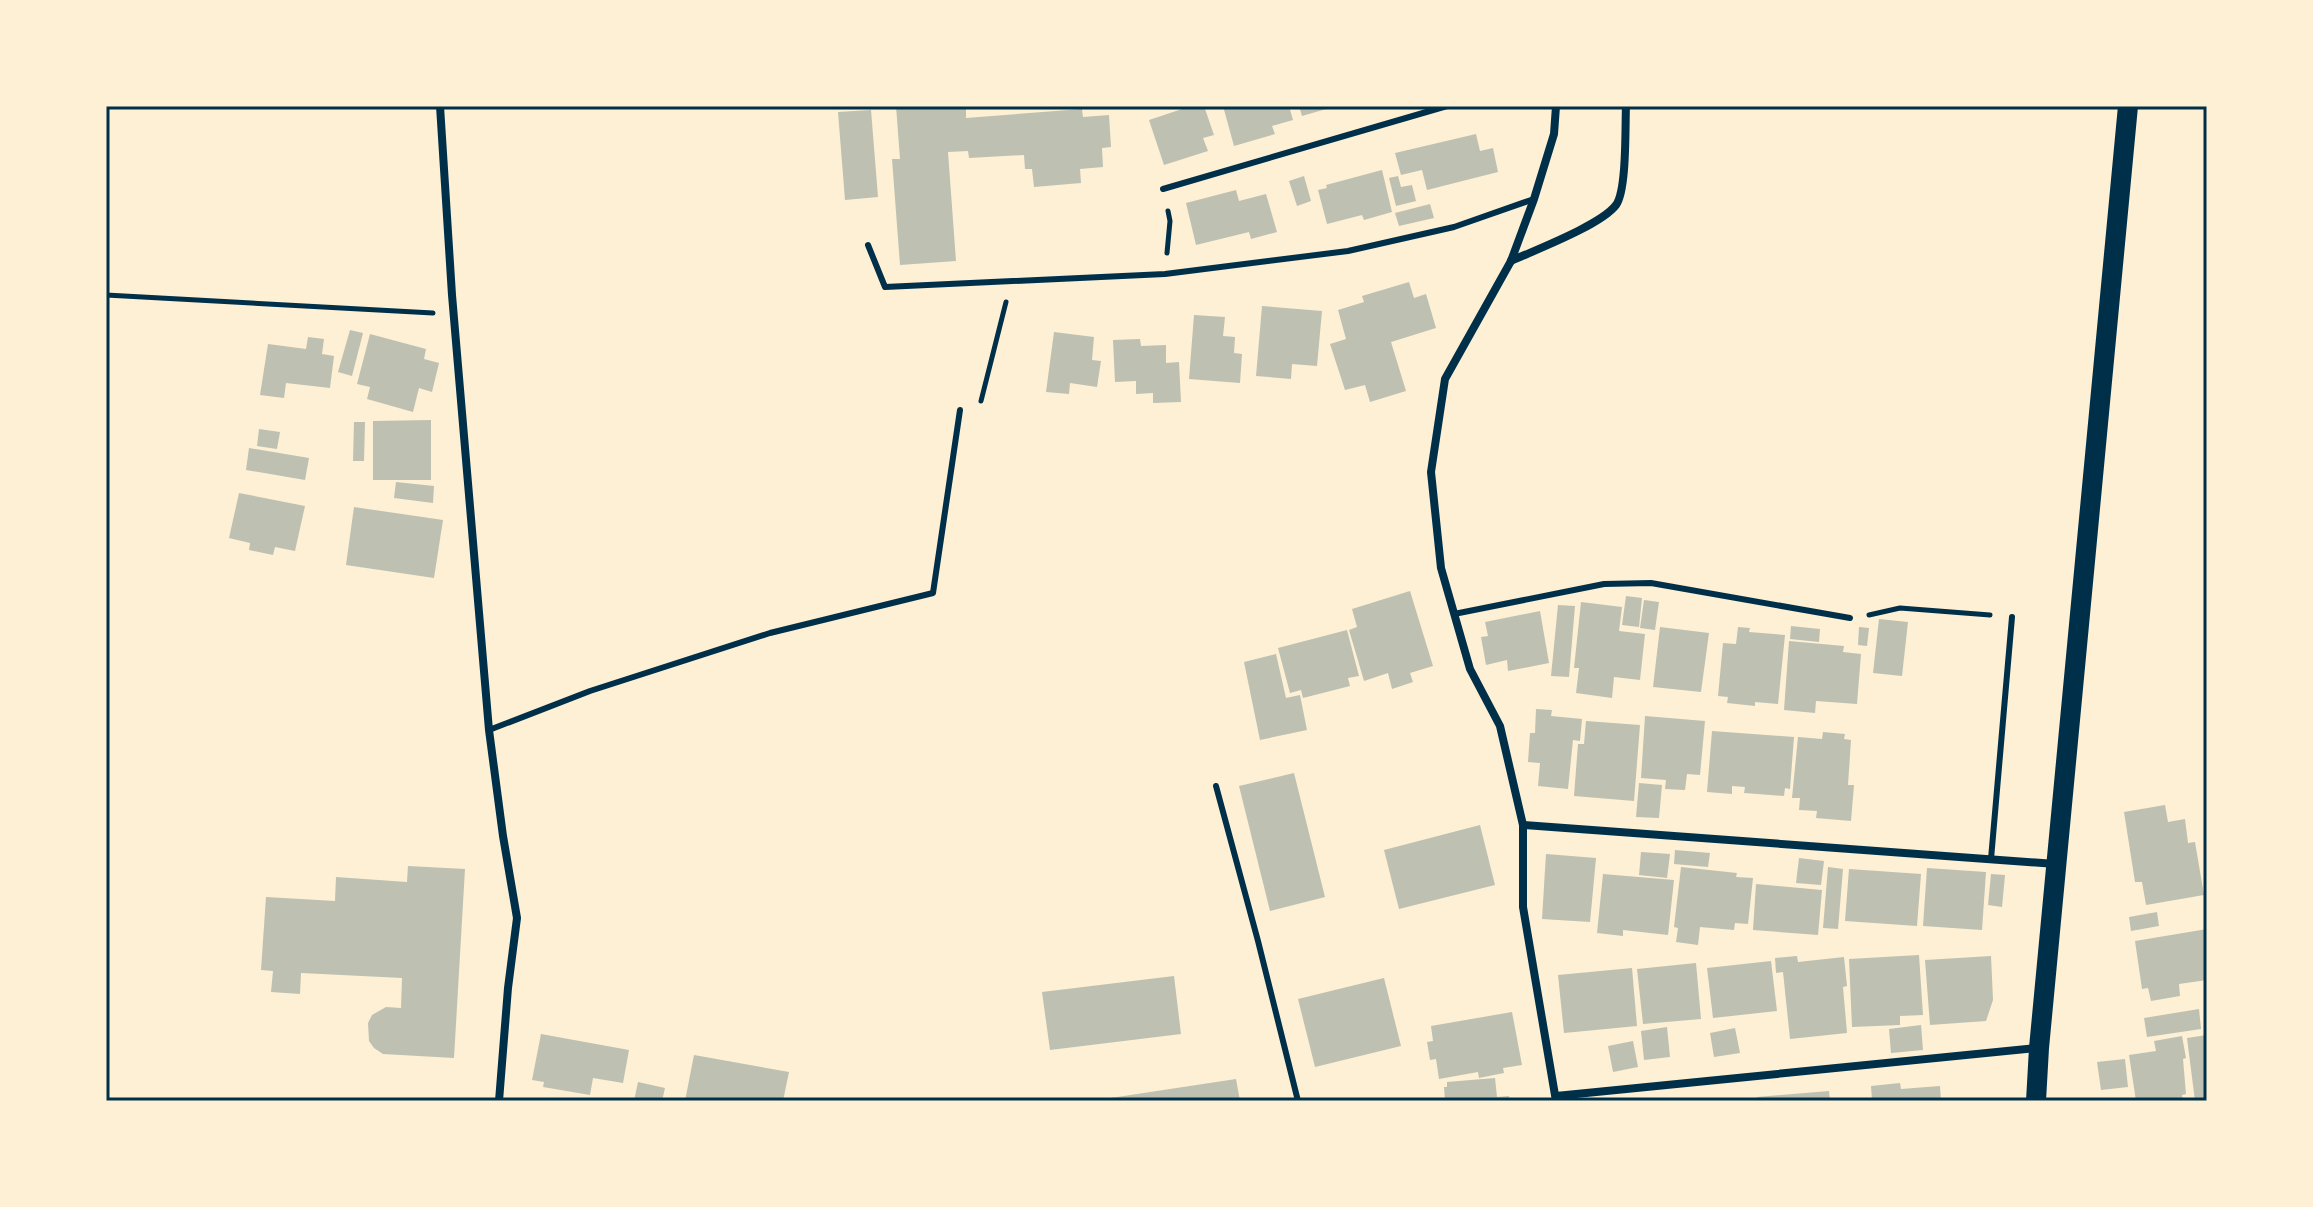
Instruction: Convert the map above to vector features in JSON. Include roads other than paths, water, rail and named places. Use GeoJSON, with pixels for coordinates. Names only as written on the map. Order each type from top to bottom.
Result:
{"type":"FeatureCollection","features":[{"type":"Feature","properties":{"kind":"main road"},"geometry":{"type":"LineString","coordinates":[[2036,1101],[2128,106]]}},
{"type":"Feature","properties":{"kind":"street"},"geometry":{"type":"LineString","coordinates":[[440,106],[489,730],[517,918],[499,1101]]}},
{"type":"Feature","properties":{"kind":"street"},"geometry":{"type":"LineString","coordinates":[[1556,106],[1554,134],[1511,261],[1445,379],[1431,472],[1441,568],[1470,669],[1500,726],[1523,825],[1523,907],[1556,1098],[2039,1048]]}},
{"type":"Feature","properties":{"kind":"street"},"geometry":{"type":"LineString","coordinates":[[1511,261],[1592,224],[1617,205],[1623,182],[1626,106]]}},
{"type":"Feature","properties":{"kind":"street"},"geometry":{"type":"LineString","coordinates":[[1523,825],[2056,864]]}},
{"type":"Feature","properties":{"kind":"lane"},"geometry":{"type":"LineString","coordinates":[[1163,189],[1447,106]]}},
{"type":"Feature","properties":{"kind":"lane"},"geometry":{"type":"LineString","coordinates":[[868,245],[885,287],[1165,274],[1348,251],[1454,227],[1534,199]]}},
{"type":"Feature","properties":{"kind":"lane"},"geometry":{"type":"LineString","coordinates":[[489,730],[590,691],[770,633],[933,593],[960,410]]}},
{"type":"Feature","properties":{"kind":"lane"},"geometry":{"type":"LineString","coordinates":[[1454,614],[1604,584],[1651,583],[1850,618]]}},
{"type":"Feature","properties":{"kind":"lane"},"geometry":{"type":"LineString","coordinates":[[1991,859],[2012,617]]}},
{"type":"Feature","properties":{"kind":"lane"},"geometry":{"type":"LineString","coordinates":[[1216,786],[1298,1101]]}}]}
